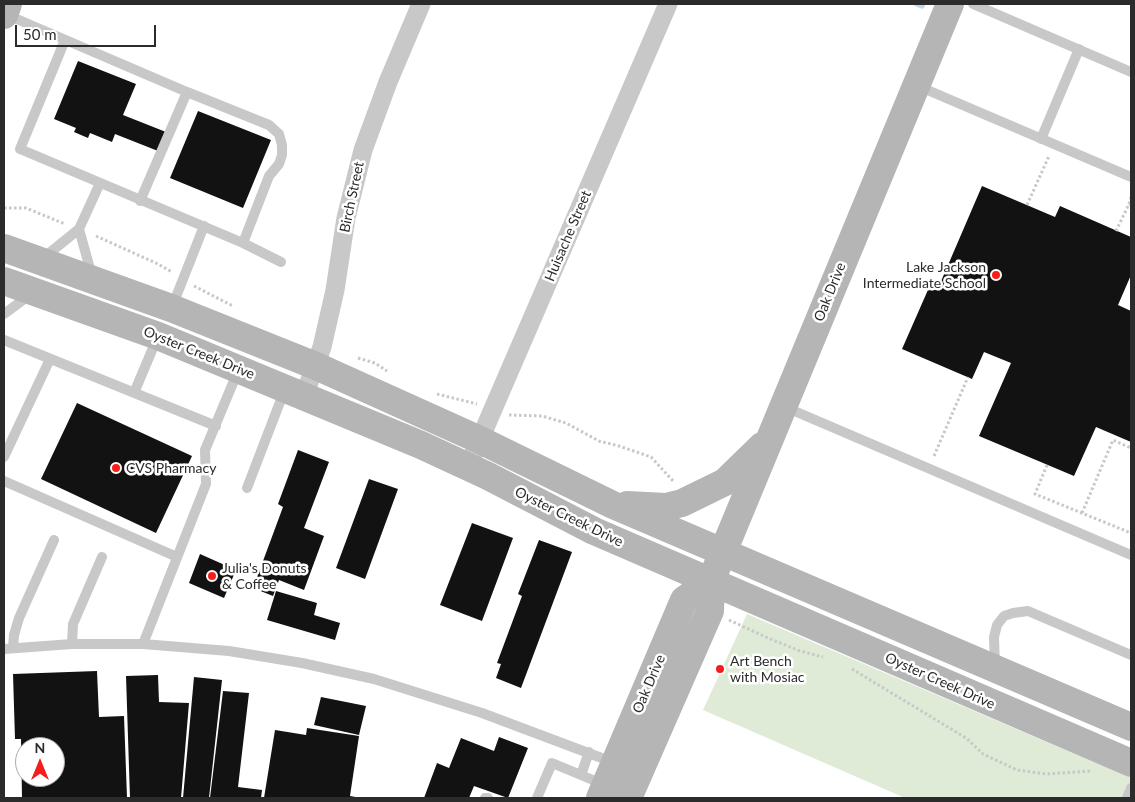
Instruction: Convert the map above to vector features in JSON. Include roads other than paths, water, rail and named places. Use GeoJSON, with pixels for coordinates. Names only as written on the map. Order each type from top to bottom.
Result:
{"type":"FeatureCollection","features":[{"type":"Feature","properties":{"kind":"main road"},"geometry":{"type":"LineString","coordinates":[[4,15],[8,4]]}},
{"type":"Feature","properties":{"kind":"main road","name":"Oak Drive"},"geometry":{"type":"LineString","coordinates":[[621,779],[710,611],[711,582],[768,440],[950,4]]}},
{"type":"Feature","properties":{"kind":"main road"},"geometry":{"type":"LineString","coordinates":[[4,248],[171,308],[316,366],[480,440],[613,505],[1131,727]]}},
{"type":"Feature","properties":{"kind":"main road","name":"Oyster Creek Drive"},"geometry":{"type":"LineString","coordinates":[[4,281],[158,336],[421,445],[594,531],[1131,763]]}},
{"type":"Feature","properties":{"kind":"main road"},"geometry":{"type":"LineString","coordinates":[[613,505],[666,507],[682,503],[725,482],[768,440]]}},
{"type":"Feature","properties":{"kind":"street","name":"Birch Street"},"geometry":{"type":"LineString","coordinates":[[295,392],[316,366],[335,290],[346,218],[362,150],[420,4]]}},
{"type":"Feature","properties":{"kind":"street","name":"Huisache Street"},"geometry":{"type":"LineString","coordinates":[[468,467],[668,4]]}},
{"type":"Feature","properties":{"kind":"lane"},"geometry":{"type":"LineString","coordinates":[[973,4],[1131,72]]}},
{"type":"Feature","properties":{"kind":"lane"},"geometry":{"type":"LineString","coordinates":[[4,15],[269,125],[279,134],[282,144],[282,155],[279,164],[269,176],[243,243]]}},
{"type":"Feature","properties":{"kind":"lane"},"geometry":{"type":"LineString","coordinates":[[65,40],[20,149],[140,201],[204,226],[281,262]]}},
{"type":"Feature","properties":{"kind":"lane"},"geometry":{"type":"LineString","coordinates":[[1041,138],[1078,49]]}},
{"type":"Feature","properties":{"kind":"lane"},"geometry":{"type":"LineString","coordinates":[[916,85],[1131,177]]}},
{"type":"Feature","properties":{"kind":"lane"},"geometry":{"type":"LineString","coordinates":[[140,201],[187,92]]}},
{"type":"Feature","properties":{"kind":"lane"},"geometry":{"type":"LineString","coordinates":[[40,261],[79,229],[100,183]]}},
{"type":"Feature","properties":{"kind":"lane"},"geometry":{"type":"LineString","coordinates":[[171,308],[204,226]]}},
{"type":"Feature","properties":{"kind":"lane"},"geometry":{"type":"LineString","coordinates":[[79,229],[93,279]]}},
{"type":"Feature","properties":{"kind":"lane"},"geometry":{"type":"LineString","coordinates":[[4,314],[34,293]]}},
{"type":"Feature","properties":{"kind":"lane"},"geometry":{"type":"LineString","coordinates":[[134,392],[158,336]]}},
{"type":"Feature","properties":{"kind":"lane"},"geometry":{"type":"LineString","coordinates":[[4,340],[216,426]]}},
{"type":"Feature","properties":{"kind":"lane"},"geometry":{"type":"LineString","coordinates":[[4,457],[50,359]]}},
{"type":"Feature","properties":{"kind":"lane"},"geometry":{"type":"LineString","coordinates":[[143,644],[206,484],[205,450],[239,368]]}},
{"type":"Feature","properties":{"kind":"lane"},"geometry":{"type":"LineString","coordinates":[[247,488],[295,392]]}},
{"type":"Feature","properties":{"kind":"lane"},"geometry":{"type":"LineString","coordinates":[[783,406],[1131,555]]}},
{"type":"Feature","properties":{"kind":"lane"},"geometry":{"type":"LineString","coordinates":[[4,481],[177,557]]}},
{"type":"Feature","properties":{"kind":"lane"},"geometry":{"type":"LineString","coordinates":[[54,540],[8,648],[72,644],[143,644],[229,651],[302,663],[374,679],[482,713],[589,752],[621,779]]}},
{"type":"Feature","properties":{"kind":"lane"},"geometry":{"type":"LineString","coordinates":[[72,644],[73,624],[102,557]]}},
{"type":"Feature","properties":{"kind":"lane"},"geometry":{"type":"LineString","coordinates":[[995,668],[994,637],[997,624],[1004,616],[1028,611],[1131,655]]}},
{"type":"Feature","properties":{"kind":"lane"},"geometry":{"type":"LineString","coordinates":[[581,775],[589,752]]}},
{"type":"Feature","properties":{"kind":"lane"},"geometry":{"type":"LineString","coordinates":[[536,798],[552,762],[581,775],[621,779]]}},
{"type":"Feature","properties":{"kind":"lane"},"geometry":{"type":"LineString","coordinates":[[1126,798],[1131,788]]}},
{"type":"Feature","properties":{"kind":"waterway"},"geometry":{"type":"LineString","coordinates":[[917,4],[922,6]]}},
{"type":"Feature","properties":{"kind":"place","name":"Lake Jackson Intermediate School"},"geometry":{"type":"Point","coordinates":[996,275]}},
{"type":"Feature","properties":{"kind":"place","name":"CVS Pharmacy"},"geometry":{"type":"Point","coordinates":[116,468]}},
{"type":"Feature","properties":{"kind":"place","name":"Julia's Donuts & Coffee"},"geometry":{"type":"Point","coordinates":[212,576]}},
{"type":"Feature","properties":{"kind":"place","name":"Art Bench with Mosiac"},"geometry":{"type":"Point","coordinates":[720,669]}}]}
